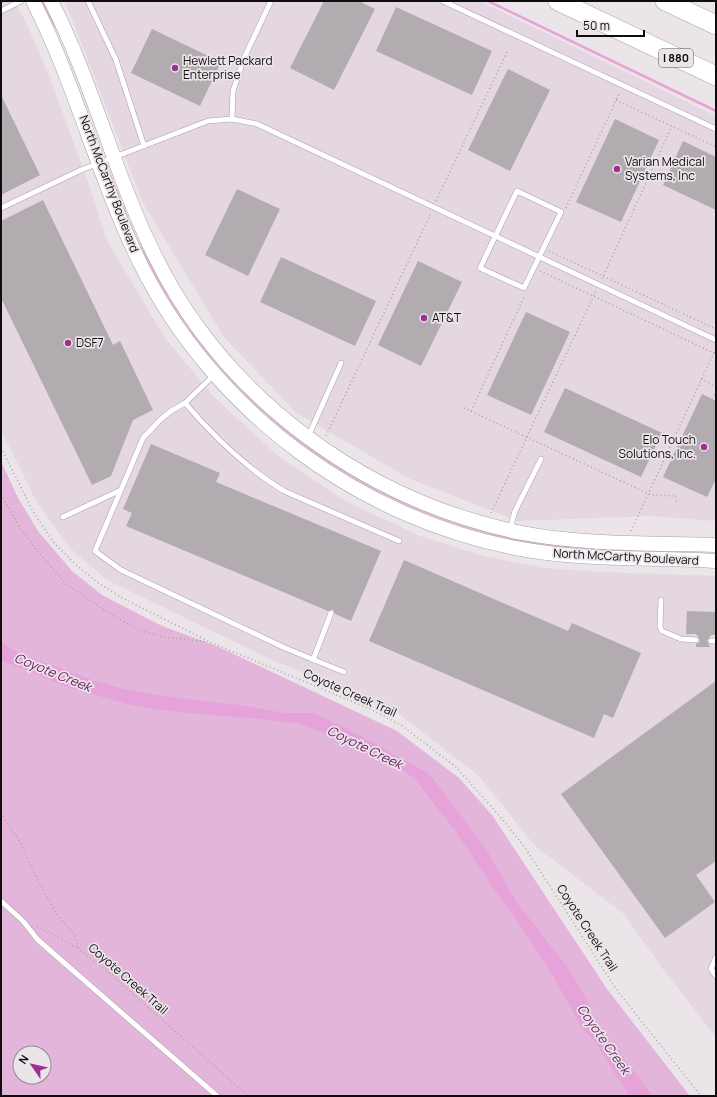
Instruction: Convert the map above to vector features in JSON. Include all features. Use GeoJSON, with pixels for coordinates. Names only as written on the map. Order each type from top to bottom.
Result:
{"type":"FeatureCollection","features":[{"type":"Feature","properties":{"kind":"highway","name":"I 880"},"geometry":{"type":"LineString","coordinates":[[558,1],[716,76]]}},
{"type":"Feature","properties":{"kind":"highway"},"geometry":{"type":"LineString","coordinates":[[665,1],[716,26]]}},
{"type":"Feature","properties":{"kind":"main road","name":"North McCarthy Boulevard"},"geometry":{"type":"LineString","coordinates":[[33,1],[60,59],[117,213],[141,266],[173,319],[215,374],[253,413],[300,453],[356,489],[420,520],[485,541],[558,555],[593,558],[716,561]]}},
{"type":"Feature","properties":{"kind":"main road","name":"North McCarthy Boulevard"},"geometry":{"type":"LineString","coordinates":[[51,1],[75,52],[144,233],[164,272],[186,310],[213,346],[242,380],[275,411],[310,433],[364,475],[401,493],[457,516],[509,530],[560,538],[716,545]]}},
{"type":"Feature","properties":{"kind":"lane"},"geometry":{"type":"LineString","coordinates":[[1,11],[21,1]]}},
{"type":"Feature","properties":{"kind":"lane"},"geometry":{"type":"LineString","coordinates":[[88,1],[116,60],[144,146]]}},
{"type":"Feature","properties":{"kind":"lane"},"geometry":{"type":"LineString","coordinates":[[232,120],[233,92],[244,58],[271,1]]}},
{"type":"Feature","properties":{"kind":"lane"},"geometry":{"type":"LineString","coordinates":[[443,1],[716,129]]}},
{"type":"Feature","properties":{"kind":"lane"},"geometry":{"type":"LineString","coordinates":[[1,208],[81,170],[100,164],[208,121],[232,120],[257,124],[716,340]]}},
{"type":"Feature","properties":{"kind":"lane"},"geometry":{"type":"LineString","coordinates":[[517,191],[561,212],[539,256],[524,288],[480,268],[517,191]]}},
{"type":"Feature","properties":{"kind":"lane"},"geometry":{"type":"LineString","coordinates":[[310,433],[341,363]]}},
{"type":"Feature","properties":{"kind":"lane"},"geometry":{"type":"LineString","coordinates":[[215,374],[185,403],[171,410],[143,438],[95,551],[121,570],[313,660],[344,672]]}},
{"type":"Feature","properties":{"kind":"lane"},"geometry":{"type":"LineString","coordinates":[[185,403],[232,453],[284,492],[399,541]]}},
{"type":"Feature","properties":{"kind":"lane"},"geometry":{"type":"LineString","coordinates":[[509,530],[515,511],[541,459]]}},
{"type":"Feature","properties":{"kind":"lane"},"geometry":{"type":"LineString","coordinates":[[63,517],[121,490]]}},
{"type":"Feature","properties":{"kind":"lane"},"geometry":{"type":"LineString","coordinates":[[661,600],[660,627],[662,631],[680,639],[696,640]]}},
{"type":"Feature","properties":{"kind":"lane"},"geometry":{"type":"LineString","coordinates":[[313,660],[331,613]]}},
{"type":"Feature","properties":{"kind":"lane"},"geometry":{"type":"LineString","coordinates":[[1,901],[23,921],[38,940],[217,1096]]}},
{"type":"Feature","properties":{"kind":"lane"},"geometry":{"type":"LineString","coordinates":[[716,957],[711,969],[716,976]]}},
{"type":"Feature","properties":{"kind":"path"},"geometry":{"type":"LineString","coordinates":[[310,433],[326,436],[508,50]]}},
{"type":"Feature","properties":{"kind":"path"},"geometry":{"type":"LineString","coordinates":[[616,100],[716,147]]}},
{"type":"Feature","properties":{"kind":"path"},"geometry":{"type":"LineString","coordinates":[[484,511],[491,513],[672,126]]}},
{"type":"Feature","properties":{"kind":"path"},"geometry":{"type":"LineString","coordinates":[[546,250],[716,329]]}},
{"type":"Feature","properties":{"kind":"path"},"geometry":{"type":"LineString","coordinates":[[537,270],[715,353]]}},
{"type":"Feature","properties":{"kind":"path"},"geometry":{"type":"LineString","coordinates":[[625,542],[701,379],[715,353],[716,348]]}},
{"type":"Feature","properties":{"kind":"path"},"geometry":{"type":"LineString","coordinates":[[701,379],[716,386]]}},
{"type":"Feature","properties":{"kind":"path"},"geometry":{"type":"LineString","coordinates":[[712,399],[716,391]]}},
{"type":"Feature","properties":{"kind":"path"},"geometry":{"type":"LineString","coordinates":[[464,408],[648,494],[676,496],[676,504]]}},
{"type":"Feature","properties":{"kind":"path","name":"Coyote Creek Trail"},"geometry":{"type":"LineString","coordinates":[[1,448],[35,514],[54,543],[76,565],[97,582],[124,599],[210,642],[370,709],[401,725],[456,767],[504,821],[526,850],[616,989],[701,1096]]}},
{"type":"Feature","properties":{"kind":"path"},"geometry":{"type":"LineString","coordinates":[[1,494],[20,528],[38,552],[65,583],[104,610],[136,629],[164,637],[210,642]]}},
{"type":"Feature","properties":{"kind":"path","name":"Coyote Creek Trail"},"geometry":{"type":"LineString","coordinates":[[1,813],[20,842],[37,879],[56,913],[75,935],[79,949],[108,972],[248,1096]]}},
{"type":"Feature","properties":{"kind":"path"},"geometry":{"type":"LineString","coordinates":[[23,921],[34,925],[79,949]]}},
{"type":"Feature","properties":{"kind":"shaded area"},"geometry":{"type":"Polygon","coordinates":[[[1,1],[14,1],[26,22],[50,78],[89,185],[107,241],[165,338],[214,397],[278,456],[345,501],[420,536],[483,556],[544,568],[599,572],[716,576],[716,1037],[662,968],[624,914],[535,846],[480,777],[397,712],[272,660],[107,580],[71,549],[36,501],[1,430],[1,1]]]}},
{"type":"Feature","properties":{"kind":"shaded area"},"geometry":{"type":"Polygon","coordinates":[[[40,1],[47,1],[73,60],[40,1]]]}},
{"type":"Feature","properties":{"kind":"shaded area"},"geometry":{"type":"Polygon","coordinates":[[[65,1],[480,1],[716,116],[716,521],[652,516],[518,521],[410,479],[295,412],[224,337],[143,203],[65,1]]]}},
{"type":"Feature","properties":{"kind":"shaded area"},"geometry":{"type":"Polygon","coordinates":[[[111,174],[136,237],[149,260],[168,287],[283,422],[464,521],[681,548],[639,551],[598,551],[570,549],[511,540],[453,524],[397,501],[345,473],[295,439],[250,400],[209,356],[174,308],[146,260],[122,209],[111,174]]]}},
{"type":"Feature","properties":{"kind":"shaded area"},"geometry":{"type":"Polygon","coordinates":[[[1,461],[18,498],[38,531],[72,571],[102,595],[162,626],[217,646],[397,731],[459,778],[492,815],[607,989],[690,1096],[1,1096],[1,461]]]}},
{"type":"Feature","properties":{"kind":"water","name":"Coyote Creek"},"geometry":{"type":"Polygon","coordinates":[[[1,642],[18,653],[95,681],[124,689],[169,697],[240,705],[284,713],[315,713],[428,773],[485,847],[517,903],[566,965],[587,1000],[592,1018],[653,1096],[630,1096],[625,1090],[596,1043],[581,1026],[550,971],[512,914],[457,833],[414,778],[394,765],[345,741],[299,724],[157,710],[127,704],[70,688],[1,660],[1,642]]]}},
{"type":"Feature","properties":{"kind":"building"},"geometry":{"type":"Polygon","coordinates":[[[324,1],[359,1],[375,9],[334,90],[290,68],[324,1]]]}},
{"type":"Feature","properties":{"kind":"building"},"geometry":{"type":"Polygon","coordinates":[[[396,7],[492,51],[472,95],[376,51],[396,7]]]}},
{"type":"Feature","properties":{"kind":"building"},"geometry":{"type":"Polygon","coordinates":[[[152,29],[221,62],[200,106],[131,73],[152,29]]]}},
{"type":"Feature","properties":{"kind":"building"},"geometry":{"type":"Polygon","coordinates":[[[508,69],[550,90],[510,171],[468,150],[508,69]]]}},
{"type":"Feature","properties":{"kind":"building"},"geometry":{"type":"Polygon","coordinates":[[[1,95],[40,175],[1,195],[1,95]]]}},
{"type":"Feature","properties":{"kind":"building"},"geometry":{"type":"Polygon","coordinates":[[[615,119],[659,140],[621,222],[576,202],[615,119]]]}},
{"type":"Feature","properties":{"kind":"building"},"geometry":{"type":"Polygon","coordinates":[[[683,141],[716,157],[716,210],[663,185],[683,141]]]}},
{"type":"Feature","properties":{"kind":"building"},"geometry":{"type":"Polygon","coordinates":[[[237,189],[280,209],[248,276],[205,255],[237,189]]]}},
{"type":"Feature","properties":{"kind":"building","name":"DSF7"},"geometry":{"type":"Polygon","coordinates":[[[43,200],[113,345],[120,341],[153,410],[133,420],[111,476],[92,485],[1,298],[1,221],[43,200]]]}},
{"type":"Feature","properties":{"kind":"building"},"geometry":{"type":"Polygon","coordinates":[[[281,257],[376,301],[355,346],[260,302],[281,257]]]}},
{"type":"Feature","properties":{"kind":"building"},"geometry":{"type":"Polygon","coordinates":[[[418,261],[462,282],[421,366],[378,345],[418,261]]]}},
{"type":"Feature","properties":{"kind":"building"},"geometry":{"type":"Polygon","coordinates":[[[526,312],[570,332],[531,415],[487,395],[526,312]]]}},
{"type":"Feature","properties":{"kind":"building"},"geometry":{"type":"Polygon","coordinates":[[[565,388],[662,433],[641,477],[544,432],[565,388]]]}},
{"type":"Feature","properties":{"kind":"building"},"geometry":{"type":"Polygon","coordinates":[[[702,394],[716,401],[716,479],[707,497],[663,477],[702,394]]]}},
{"type":"Feature","properties":{"kind":"building"},"geometry":{"type":"Polygon","coordinates":[[[151,444],[220,473],[216,482],[381,551],[351,621],[335,614],[333,609],[328,611],[126,526],[132,513],[123,509],[151,444]]]}},
{"type":"Feature","properties":{"kind":"building"},"geometry":{"type":"Polygon","coordinates":[[[404,560],[568,631],[572,623],[641,653],[613,718],[604,714],[594,738],[369,641],[404,560]]]}},
{"type":"Feature","properties":{"kind":"building"},"geometry":{"type":"Polygon","coordinates":[[[687,611],[716,612],[716,635],[711,635],[707,641],[710,647],[696,647],[696,644],[700,642],[696,634],[686,634],[687,611]]]}},
{"type":"Feature","properties":{"kind":"building"},"geometry":{"type":"Polygon","coordinates":[[[716,681],[716,861],[696,875],[715,902],[665,938],[561,794],[716,681]]]}},
{"type":"Feature","properties":{"kind":"waterway"},"geometry":{"type":"LineString","coordinates":[[488,1],[716,111]]}},
{"type":"Feature","properties":{"kind":"place","name":"Hewlett Packard Enterprise"},"geometry":{"type":"Point","coordinates":[175,68]}},
{"type":"Feature","properties":{"kind":"place","name":"Varian Medical Systems, Inc"},"geometry":{"type":"Point","coordinates":[617,169]}},
{"type":"Feature","properties":{"kind":"place","name":"AT&T"},"geometry":{"type":"Point","coordinates":[424,318]}},
{"type":"Feature","properties":{"kind":"place","name":"DSF7"},"geometry":{"type":"Point","coordinates":[68,343]}},
{"type":"Feature","properties":{"kind":"place","name":"Elo Touch Solutions, Inc."},"geometry":{"type":"Point","coordinates":[704,447]}}]}
